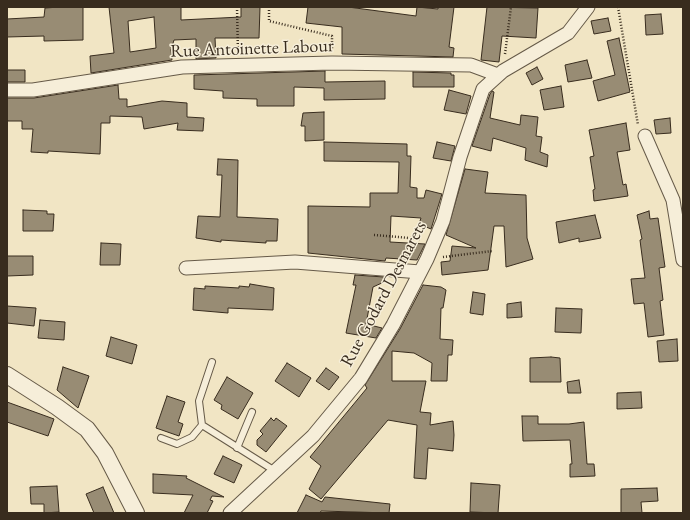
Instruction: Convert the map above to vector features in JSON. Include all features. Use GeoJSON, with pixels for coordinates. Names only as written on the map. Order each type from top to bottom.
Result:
{"type":"FeatureCollection","features":[{"type":"Feature","properties":{"kind":"street","name":"Rue Godard Desmarets"},"geometry":{"type":"LineString","coordinates":[[230,513],[313,436],[361,378],[393,325],[427,259],[443,221],[460,156],[483,89],[501,73],[568,33],[588,7]]}},
{"type":"Feature","properties":{"kind":"street","name":"Rue Antoinette Labour"},"geometry":{"type":"LineString","coordinates":[[7,90],[44,89],[182,67],[238,65],[332,63],[471,65],[501,73]]}},
{"type":"Feature","properties":{"kind":"street"},"geometry":{"type":"LineString","coordinates":[[645,136],[673,200],[683,260]]}},
{"type":"Feature","properties":{"kind":"street"},"geometry":{"type":"LineString","coordinates":[[186,268],[295,262],[420,272]]}},
{"type":"Feature","properties":{"kind":"street"},"geometry":{"type":"LineString","coordinates":[[7,375],[57,406],[87,429],[105,452],[136,513]]}},
{"type":"Feature","properties":{"kind":"lane"},"geometry":{"type":"LineString","coordinates":[[161,438],[177,444],[192,437],[202,425],[199,401],[212,362]]}},
{"type":"Feature","properties":{"kind":"lane"},"geometry":{"type":"LineString","coordinates":[[237,448],[252,412]]}},
{"type":"Feature","properties":{"kind":"lane"},"geometry":{"type":"LineString","coordinates":[[202,425],[276,471]]}},
{"type":"Feature","properties":{"kind":"path"},"geometry":{"type":"LineString","coordinates":[[237,7],[238,65]]}},
{"type":"Feature","properties":{"kind":"path"},"geometry":{"type":"LineString","coordinates":[[269,7],[269,20],[332,36],[332,63]]}},
{"type":"Feature","properties":{"kind":"path"},"geometry":{"type":"LineString","coordinates":[[501,73],[511,7]]}},
{"type":"Feature","properties":{"kind":"path"},"geometry":{"type":"LineString","coordinates":[[618,7],[638,126],[645,136]]}},
{"type":"Feature","properties":{"kind":"path"},"geometry":{"type":"LineString","coordinates":[[374,235],[435,240]]}},
{"type":"Feature","properties":{"kind":"path"},"geometry":{"type":"LineString","coordinates":[[427,259],[492,251]]}},
{"type":"Feature","properties":{"kind":"building"},"geometry":{"type":"Polygon","coordinates":[[[83,7],[83,40],[44,41],[44,36],[7,37],[7,19],[44,17],[45,8],[83,7]]]}},
{"type":"Feature","properties":{"kind":"building"},"geometry":{"type":"Polygon","coordinates":[[[109,7],[181,7],[181,20],[241,17],[241,7],[260,7],[259,38],[215,38],[216,58],[196,59],[196,39],[174,40],[171,50],[172,60],[91,73],[90,56],[114,53],[109,7]],[[154,17],[128,21],[130,52],[156,48],[154,17]]]}},
{"type":"Feature","properties":{"kind":"building"},"geometry":{"type":"Polygon","coordinates":[[[308,7],[348,7],[416,16],[417,7],[438,9],[438,7],[454,7],[449,47],[454,48],[453,57],[342,54],[342,27],[306,23],[308,7]]]}},
{"type":"Feature","properties":{"kind":"building"},"geometry":{"type":"Polygon","coordinates":[[[487,7],[538,8],[536,38],[502,36],[499,62],[481,60],[487,7]]]}},
{"type":"Feature","properties":{"kind":"building"},"geometry":{"type":"Polygon","coordinates":[[[661,14],[663,34],[646,35],[645,15],[661,14]]]}},
{"type":"Feature","properties":{"kind":"building"},"geometry":{"type":"Polygon","coordinates":[[[608,18],[611,31],[594,34],[591,21],[608,18]]]}},
{"type":"Feature","properties":{"kind":"building"},"geometry":{"type":"Polygon","coordinates":[[[619,38],[630,92],[598,101],[593,81],[615,75],[607,41],[619,38]]]}},
{"type":"Feature","properties":{"kind":"building"},"geometry":{"type":"Polygon","coordinates":[[[587,60],[592,78],[568,82],[565,65],[587,60]]]}},
{"type":"Feature","properties":{"kind":"building"},"geometry":{"type":"Polygon","coordinates":[[[537,67],[543,79],[532,85],[526,73],[537,67]]]}},
{"type":"Feature","properties":{"kind":"building"},"geometry":{"type":"Polygon","coordinates":[[[7,70],[25,70],[25,82],[7,82],[7,70]]]}},
{"type":"Feature","properties":{"kind":"building"},"geometry":{"type":"Polygon","coordinates":[[[325,71],[325,82],[385,81],[385,99],[324,100],[324,88],[294,87],[294,106],[257,106],[257,99],[223,98],[223,91],[194,89],[194,75],[325,71]]]}},
{"type":"Feature","properties":{"kind":"building"},"geometry":{"type":"Polygon","coordinates":[[[413,72],[451,73],[451,75],[454,75],[454,87],[413,87],[413,72]]]}},
{"type":"Feature","properties":{"kind":"building"},"geometry":{"type":"Polygon","coordinates":[[[118,85],[119,99],[127,99],[127,107],[162,101],[187,103],[187,117],[204,118],[203,131],[177,130],[178,123],[144,129],[142,117],[110,116],[110,123],[101,123],[100,154],[48,151],[48,153],[31,152],[33,129],[22,129],[22,121],[8,121],[7,119],[7,98],[34,98],[118,85]]]}},
{"type":"Feature","properties":{"kind":"building"},"geometry":{"type":"Polygon","coordinates":[[[561,86],[564,107],[544,110],[540,90],[561,86]]]}},
{"type":"Feature","properties":{"kind":"building"},"geometry":{"type":"Polygon","coordinates":[[[449,90],[471,96],[466,114],[444,110],[449,90]]]}},
{"type":"Feature","properties":{"kind":"building"},"geometry":{"type":"Polygon","coordinates":[[[492,91],[494,92],[490,118],[520,125],[521,115],[538,117],[536,136],[542,137],[540,152],[548,155],[547,167],[525,160],[526,148],[493,138],[491,151],[472,146],[492,91]]]}},
{"type":"Feature","properties":{"kind":"building"},"geometry":{"type":"Polygon","coordinates":[[[324,112],[324,140],[305,141],[305,126],[301,126],[303,113],[324,112]]]}},
{"type":"Feature","properties":{"kind":"building"},"geometry":{"type":"Polygon","coordinates":[[[670,118],[671,133],[656,134],[654,120],[670,118]]]}},
{"type":"Feature","properties":{"kind":"building"},"geometry":{"type":"Polygon","coordinates":[[[626,123],[630,150],[617,152],[623,185],[626,184],[628,196],[594,201],[593,190],[595,189],[590,157],[594,156],[589,130],[626,123]]]}},
{"type":"Feature","properties":{"kind":"building"},"geometry":{"type":"Polygon","coordinates":[[[324,142],[407,144],[407,156],[411,156],[410,187],[417,188],[417,198],[424,198],[426,190],[442,194],[431,229],[419,224],[421,218],[391,216],[390,242],[425,244],[417,260],[386,258],[385,261],[308,253],[308,206],[370,207],[370,193],[398,193],[399,162],[324,161],[324,142]]]}},
{"type":"Feature","properties":{"kind":"building"},"geometry":{"type":"Polygon","coordinates":[[[437,142],[455,146],[451,161],[433,158],[437,142]]]}},
{"type":"Feature","properties":{"kind":"building"},"geometry":{"type":"Polygon","coordinates":[[[218,159],[238,160],[237,217],[278,219],[277,241],[266,241],[266,243],[221,240],[221,242],[196,238],[198,216],[220,217],[222,175],[217,175],[218,159]]]}},
{"type":"Feature","properties":{"kind":"building"},"geometry":{"type":"Polygon","coordinates":[[[465,169],[488,172],[485,193],[526,195],[527,238],[533,259],[506,267],[504,226],[494,226],[488,270],[442,275],[441,262],[450,261],[452,246],[476,248],[446,235],[465,169]]]}},
{"type":"Feature","properties":{"kind":"building"},"geometry":{"type":"Polygon","coordinates":[[[23,210],[47,211],[47,214],[54,214],[53,231],[23,231],[23,210]]]}},
{"type":"Feature","properties":{"kind":"building"},"geometry":{"type":"Polygon","coordinates":[[[649,211],[650,219],[658,218],[665,267],[659,268],[663,300],[660,301],[664,335],[648,337],[644,303],[634,304],[631,279],[645,278],[640,240],[642,239],[637,215],[649,211]]]}},
{"type":"Feature","properties":{"kind":"building"},"geometry":{"type":"Polygon","coordinates":[[[595,215],[601,238],[579,242],[579,238],[559,243],[556,222],[595,215]]]}},
{"type":"Feature","properties":{"kind":"building"},"geometry":{"type":"Polygon","coordinates":[[[101,243],[121,244],[120,265],[100,265],[101,243]]]}},
{"type":"Feature","properties":{"kind":"building"},"geometry":{"type":"Polygon","coordinates":[[[7,256],[33,256],[33,275],[7,276],[7,256]]]}},
{"type":"Feature","properties":{"kind":"building"},"geometry":{"type":"Polygon","coordinates":[[[355,275],[384,277],[384,282],[373,287],[366,324],[382,328],[376,338],[346,333],[356,285],[353,285],[355,275]]]}},
{"type":"Feature","properties":{"kind":"building"},"geometry":{"type":"Polygon","coordinates":[[[250,284],[274,288],[273,310],[228,308],[228,313],[193,310],[194,288],[205,289],[205,286],[239,288],[239,286],[249,287],[250,284]]]}},
{"type":"Feature","properties":{"kind":"building"},"geometry":{"type":"Polygon","coordinates":[[[423,285],[441,287],[446,290],[443,308],[441,308],[440,339],[453,340],[452,355],[448,355],[447,381],[431,381],[432,363],[414,353],[392,351],[392,381],[426,381],[420,412],[431,413],[430,425],[453,421],[453,451],[428,448],[426,479],[414,478],[417,425],[388,420],[321,499],[309,489],[321,466],[310,457],[367,388],[365,385],[400,329],[423,285]]]}},
{"type":"Feature","properties":{"kind":"building"},"geometry":{"type":"Polygon","coordinates":[[[473,292],[485,294],[483,315],[470,313],[473,292]]]}},
{"type":"Feature","properties":{"kind":"building"},"geometry":{"type":"Polygon","coordinates":[[[521,302],[522,317],[507,318],[507,304],[521,302]]]}},
{"type":"Feature","properties":{"kind":"building"},"geometry":{"type":"Polygon","coordinates":[[[7,306],[36,308],[34,326],[7,323],[7,306]]]}},
{"type":"Feature","properties":{"kind":"building"},"geometry":{"type":"Polygon","coordinates":[[[556,308],[582,309],[581,333],[555,332],[556,308]]]}},
{"type":"Feature","properties":{"kind":"building"},"geometry":{"type":"Polygon","coordinates":[[[40,320],[65,322],[64,340],[38,338],[40,320]]]}},
{"type":"Feature","properties":{"kind":"building"},"geometry":{"type":"Polygon","coordinates":[[[111,337],[137,345],[132,364],[106,356],[111,337]]]}},
{"type":"Feature","properties":{"kind":"building"},"geometry":{"type":"Polygon","coordinates":[[[677,339],[678,361],[659,362],[657,341],[677,339]]]}},
{"type":"Feature","properties":{"kind":"building"},"geometry":{"type":"Polygon","coordinates":[[[530,358],[560,358],[561,382],[530,382],[530,358]]]}},
{"type":"Feature","properties":{"kind":"building"},"geometry":{"type":"Polygon","coordinates":[[[287,363],[311,378],[299,397],[275,381],[287,363]]]}},
{"type":"Feature","properties":{"kind":"building"},"geometry":{"type":"Polygon","coordinates":[[[63,367],[89,376],[78,408],[57,390],[63,367]]]}},
{"type":"Feature","properties":{"kind":"building"},"geometry":{"type":"Polygon","coordinates":[[[326,368],[339,377],[329,390],[316,381],[326,368]]]}},
{"type":"Feature","properties":{"kind":"building"},"geometry":{"type":"Polygon","coordinates":[[[227,377],[253,393],[238,419],[221,409],[222,405],[214,400],[227,377]]]}},
{"type":"Feature","properties":{"kind":"building"},"geometry":{"type":"Polygon","coordinates":[[[579,380],[581,393],[568,393],[567,382],[579,380]]]}},
{"type":"Feature","properties":{"kind":"building"},"geometry":{"type":"Polygon","coordinates":[[[641,392],[642,408],[617,409],[617,393],[641,392]]]}},
{"type":"Feature","properties":{"kind":"building"},"geometry":{"type":"Polygon","coordinates":[[[167,396],[185,402],[178,422],[183,424],[179,436],[156,428],[167,396]]]}},
{"type":"Feature","properties":{"kind":"building"},"geometry":{"type":"Polygon","coordinates":[[[7,402],[54,419],[48,436],[7,422],[7,402]]]}},
{"type":"Feature","properties":{"kind":"building"},"geometry":{"type":"Polygon","coordinates":[[[522,416],[538,416],[538,424],[569,424],[584,422],[587,464],[594,464],[595,476],[570,477],[570,464],[572,464],[570,440],[523,441],[522,416]]]}},
{"type":"Feature","properties":{"kind":"building"},"geometry":{"type":"Polygon","coordinates":[[[271,418],[274,421],[276,418],[287,426],[266,452],[257,445],[257,440],[263,434],[260,431],[271,418]]]}},
{"type":"Feature","properties":{"kind":"building"},"geometry":{"type":"Polygon","coordinates":[[[223,456],[242,465],[234,483],[214,474],[223,456]]]}},
{"type":"Feature","properties":{"kind":"building"},"geometry":{"type":"Polygon","coordinates":[[[153,474],[187,476],[186,478],[224,497],[212,496],[210,500],[213,501],[207,513],[184,513],[193,495],[153,493],[153,474]]]}},
{"type":"Feature","properties":{"kind":"building"},"geometry":{"type":"Polygon","coordinates":[[[471,483],[500,485],[498,513],[470,512],[471,483]]]}},
{"type":"Feature","properties":{"kind":"building"},"geometry":{"type":"Polygon","coordinates":[[[57,486],[59,512],[44,513],[44,504],[31,504],[30,487],[57,486]]]}},
{"type":"Feature","properties":{"kind":"building"},"geometry":{"type":"Polygon","coordinates":[[[103,487],[114,513],[94,513],[86,494],[103,487]]]}},
{"type":"Feature","properties":{"kind":"building"},"geometry":{"type":"Polygon","coordinates":[[[657,488],[658,501],[641,502],[642,513],[621,513],[621,489],[657,488]]]}},
{"type":"Feature","properties":{"kind":"building"},"geometry":{"type":"Polygon","coordinates":[[[306,495],[322,502],[325,497],[390,504],[389,513],[321,511],[320,513],[297,513],[306,495]]]}}]}
